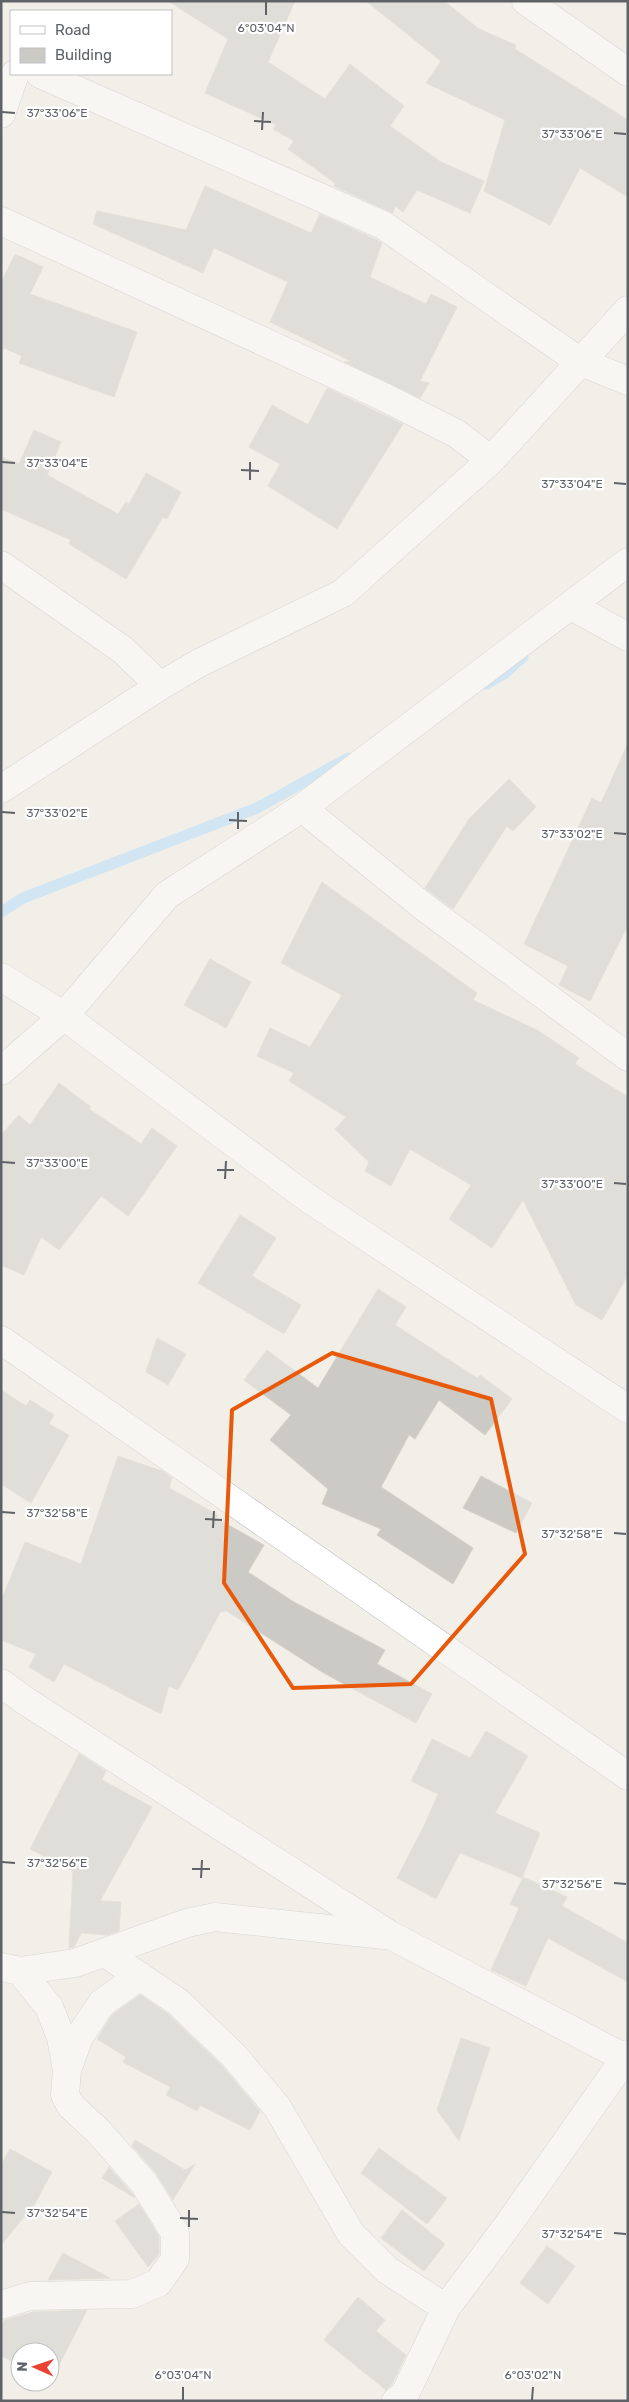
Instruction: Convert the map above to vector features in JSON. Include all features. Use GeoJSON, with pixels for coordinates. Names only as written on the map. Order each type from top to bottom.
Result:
{"type":"FeatureCollection","features":[{"type":"Feature","properties":{"kind":"street"},"geometry":{"type":"LineString","coordinates":[[526,1],[628,72]]}},
{"type":"Feature","properties":{"kind":"street"},"geometry":{"type":"LineString","coordinates":[[1,114],[15,75]]}},
{"type":"Feature","properties":{"kind":"street"},"geometry":{"type":"LineString","coordinates":[[42,75],[383,225],[579,361],[628,381]]}},
{"type":"Feature","properties":{"kind":"street"},"geometry":{"type":"LineString","coordinates":[[1,221],[384,397],[456,434],[491,460]]}},
{"type":"Feature","properties":{"kind":"street"},"geometry":{"type":"LineString","coordinates":[[1,789],[160,686],[199,663],[343,593],[491,460],[579,361],[628,310]]}},
{"type":"Feature","properties":{"kind":"street"},"geometry":{"type":"LineString","coordinates":[[1,1071],[64,1016],[167,895],[302,808],[628,562]]}},
{"type":"Feature","properties":{"kind":"street"},"geometry":{"type":"LineString","coordinates":[[1,565],[123,650],[160,686]]}},
{"type":"Feature","properties":{"kind":"street"},"geometry":{"type":"LineString","coordinates":[[571,606],[628,637]]}},
{"type":"Feature","properties":{"kind":"street"},"geometry":{"type":"LineString","coordinates":[[302,808],[424,907],[628,1057]]}},
{"type":"Feature","properties":{"kind":"street"},"geometry":{"type":"LineString","coordinates":[[1,977],[64,1016],[309,1199],[628,1409]]}},
{"type":"Feature","properties":{"kind":"street"},"geometry":{"type":"LineString","coordinates":[[1,1340],[628,1776]]}},
{"type":"Feature","properties":{"kind":"street"},"geometry":{"type":"LineString","coordinates":[[1,1682],[32,1705],[390,1935],[626,2056],[446,2308],[405,2394],[396,2401]]}},
{"type":"Feature","properties":{"kind":"street"},"geometry":{"type":"LineString","coordinates":[[11,1969],[75,1964],[187,1923],[215,1917],[390,1935]]}},
{"type":"Feature","properties":{"kind":"street"},"geometry":{"type":"LineString","coordinates":[[105,1953],[178,2002],[227,2049],[277,2107],[351,2234],[387,2270],[446,2308]]}},
{"type":"Feature","properties":{"kind":"street"},"geometry":{"type":"LineString","coordinates":[[1,2305],[30,2296],[132,2294],[158,2283],[175,2259],[175,2234],[144,2183],[98,2131],[71,2106],[65,2095],[67,2070],[61,2037],[49,2007],[11,1969]]}},
{"type":"Feature","properties":{"kind":"street"},"geometry":{"type":"LineString","coordinates":[[67,2070],[79,2037],[102,2003],[140,1976]]}},
{"type":"Feature","properties":{"kind":"highlighted area"},"geometry":{"type":"Polygon","coordinates":[[[332,1353],[491,1399],[525,1554],[411,1684],[293,1688],[224,1583],[232,1410],[332,1353]]]}},
{"type":"Feature","properties":{"kind":"building"},"geometry":{"type":"Polygon","coordinates":[[[168,1],[295,1],[268,62],[325,99],[350,64],[404,106],[390,126],[441,162],[484,181],[470,213],[417,190],[403,212],[395,206],[393,213],[334,186],[335,183],[288,149],[294,141],[273,129],[276,125],[205,93],[228,39],[168,1]]]}},
{"type":"Feature","properties":{"kind":"building"},"geometry":{"type":"Polygon","coordinates":[[[366,1],[444,1],[479,29],[516,45],[515,49],[628,120],[628,197],[580,168],[550,225],[484,191],[505,120],[426,83],[441,61],[366,1]]]}},
{"type":"Feature","properties":{"kind":"building"},"geometry":{"type":"Polygon","coordinates":[[[205,186],[311,233],[320,214],[375,239],[382,243],[370,277],[426,304],[431,294],[457,307],[420,381],[429,383],[420,398],[344,362],[351,361],[270,322],[288,282],[214,248],[203,273],[93,224],[97,211],[186,230],[205,186]]]}},
{"type":"Feature","properties":{"kind":"building"},"geometry":{"type":"Polygon","coordinates":[[[15,254],[43,267],[30,294],[137,332],[114,397],[19,363],[22,356],[4,348],[1,353],[1,283],[15,254]]]}},
{"type":"Feature","properties":{"kind":"building"},"geometry":{"type":"Polygon","coordinates":[[[327,388],[403,424],[337,529],[268,486],[280,464],[249,447],[272,405],[308,425],[327,388]]]}},
{"type":"Feature","properties":{"kind":"building"},"geometry":{"type":"Polygon","coordinates":[[[34,430],[61,442],[47,475],[118,514],[126,502],[129,504],[146,473],[181,492],[167,519],[163,517],[126,579],[69,544],[71,540],[1,509],[1,457],[19,464],[34,430]]]}},
{"type":"Feature","properties":{"kind":"building"},"geometry":{"type":"Polygon","coordinates":[[[628,743],[628,925],[590,1001],[559,985],[568,966],[524,944],[592,798],[601,803],[628,743]]]}},
{"type":"Feature","properties":{"kind":"building"},"geometry":{"type":"Polygon","coordinates":[[[509,779],[536,807],[513,831],[507,826],[453,909],[425,888],[469,819],[509,779]]]}},
{"type":"Feature","properties":{"kind":"building"},"geometry":{"type":"Polygon","coordinates":[[[322,882],[477,993],[473,1000],[537,1030],[579,1058],[575,1064],[628,1097],[628,1275],[602,1320],[576,1305],[523,1200],[492,1248],[449,1219],[471,1185],[410,1149],[391,1186],[365,1171],[369,1162],[335,1129],[346,1117],[289,1081],[294,1073],[257,1056],[270,1028],[310,1047],[342,995],[281,963],[322,882]]]}},
{"type":"Feature","properties":{"kind":"building"},"geometry":{"type":"Polygon","coordinates":[[[210,959],[251,982],[226,1028],[184,1005],[210,959]]]}},
{"type":"Feature","properties":{"kind":"building"},"geometry":{"type":"Polygon","coordinates":[[[59,1083],[91,1107],[89,1109],[141,1144],[152,1128],[177,1146],[128,1216],[101,1196],[59,1250],[41,1237],[24,1275],[1,1265],[1,1135],[19,1115],[30,1125],[59,1083]]]}},
{"type":"Feature","properties":{"kind":"building"},"geometry":{"type":"Polygon","coordinates":[[[240,1215],[276,1238],[252,1276],[301,1305],[284,1334],[198,1283],[240,1215]]]}},
{"type":"Feature","properties":{"kind":"building"},"geometry":{"type":"Polygon","coordinates":[[[378,1289],[406,1307],[395,1325],[477,1378],[480,1375],[512,1399],[485,1435],[439,1400],[415,1439],[409,1435],[381,1487],[473,1548],[453,1584],[377,1535],[381,1529],[322,1504],[328,1489],[270,1440],[291,1415],[244,1380],[267,1350],[318,1388],[378,1289]]]}},
{"type":"Feature","properties":{"kind":"building"},"geometry":{"type":"Polygon","coordinates":[[[157,1338],[186,1354],[168,1385],[146,1372],[157,1338]]]}},
{"type":"Feature","properties":{"kind":"building"},"geometry":{"type":"Polygon","coordinates":[[[1,1390],[26,1406],[30,1400],[54,1415],[49,1424],[69,1435],[31,1503],[1,1484],[1,1390]]]}},
{"type":"Feature","properties":{"kind":"building"},"geometry":{"type":"Polygon","coordinates":[[[118,1456],[162,1471],[172,1478],[169,1488],[218,1515],[216,1518],[264,1545],[248,1572],[294,1602],[385,1650],[377,1664],[432,1694],[416,1723],[322,1672],[225,1610],[224,1612],[221,1611],[178,1690],[169,1686],[161,1714],[64,1664],[54,1682],[29,1667],[36,1654],[1,1640],[1,1601],[25,1542],[81,1564],[118,1456]]]}},
{"type":"Feature","properties":{"kind":"building"},"geometry":{"type":"Polygon","coordinates":[[[481,1476],[532,1503],[516,1533],[463,1508],[481,1476]]]}},
{"type":"Feature","properties":{"kind":"building"},"geometry":{"type":"Polygon","coordinates":[[[486,1731],[528,1756],[495,1813],[540,1833],[522,1878],[460,1853],[436,1899],[397,1878],[438,1794],[411,1781],[432,1739],[470,1758],[486,1731]]]}},
{"type":"Feature","properties":{"kind":"building"},"geometry":{"type":"Polygon","coordinates":[[[79,1754],[106,1771],[102,1780],[152,1807],[100,1901],[121,1902],[119,1931],[107,1935],[81,1933],[74,1947],[69,1948],[73,1871],[30,1849],[79,1754]]]}},
{"type":"Feature","properties":{"kind":"building"},"geometry":{"type":"Polygon","coordinates":[[[523,1877],[567,1897],[562,1906],[628,1943],[628,1982],[548,1938],[526,1986],[491,1970],[519,1908],[510,1904],[523,1877]]]}},
{"type":"Feature","properties":{"kind":"building"},"geometry":{"type":"Polygon","coordinates":[[[140,1995],[168,2014],[223,2067],[260,2111],[250,2130],[200,2105],[197,2111],[166,2095],[170,2087],[123,2062],[126,2057],[97,2039],[113,2014],[140,1995]]]}},
{"type":"Feature","properties":{"kind":"building"},"geometry":{"type":"Polygon","coordinates":[[[461,2038],[490,2048],[459,2141],[437,2110],[461,2038]]]}},
{"type":"Feature","properties":{"kind":"building"},"geometry":{"type":"Polygon","coordinates":[[[135,2140],[185,2170],[195,2164],[173,2200],[156,2173],[132,2146],[135,2140]]]}},
{"type":"Feature","properties":{"kind":"building"},"geometry":{"type":"Polygon","coordinates":[[[379,2148],[447,2198],[427,2224],[361,2173],[379,2148]]]}},
{"type":"Feature","properties":{"kind":"building"},"geometry":{"type":"Polygon","coordinates":[[[10,2149],[52,2172],[34,2205],[1,2245],[1,2165],[10,2149]]]}},
{"type":"Feature","properties":{"kind":"building"},"geometry":{"type":"Polygon","coordinates":[[[109,2167],[131,2192],[135,2198],[102,2178],[109,2167]]]}},
{"type":"Feature","properties":{"kind":"building"},"geometry":{"type":"Polygon","coordinates":[[[139,2204],[159,2237],[159,2254],[148,2267],[115,2221],[139,2204]]]}},
{"type":"Feature","properties":{"kind":"building"},"geometry":{"type":"Polygon","coordinates":[[[402,2210],[445,2244],[424,2271],[381,2238],[402,2210]]]}},
{"type":"Feature","properties":{"kind":"building"},"geometry":{"type":"Polygon","coordinates":[[[547,2246],[575,2266],[548,2304],[520,2283],[547,2246]]]}},
{"type":"Feature","properties":{"kind":"building"},"geometry":{"type":"Polygon","coordinates":[[[63,2253],[110,2278],[48,2280],[63,2253]]]}},
{"type":"Feature","properties":{"kind":"building"},"geometry":{"type":"Polygon","coordinates":[[[358,2297],[385,2320],[376,2331],[406,2355],[392,2384],[386,2390],[324,2340],[358,2297]]]}},
{"type":"Feature","properties":{"kind":"building"},"geometry":{"type":"Polygon","coordinates":[[[87,2310],[60,2363],[60,2342],[10,2342],[10,2360],[1,2356],[1,2328],[5,2320],[33,2312],[87,2310]]]}},
{"type":"Feature","properties":{"kind":"waterway"},"geometry":{"type":"LineString","coordinates":[[486,684],[504,674],[523,657]]}},
{"type":"Feature","properties":{"kind":"waterway"},"geometry":{"type":"LineString","coordinates":[[1,912],[23,898],[257,808],[348,758]]}}]}
